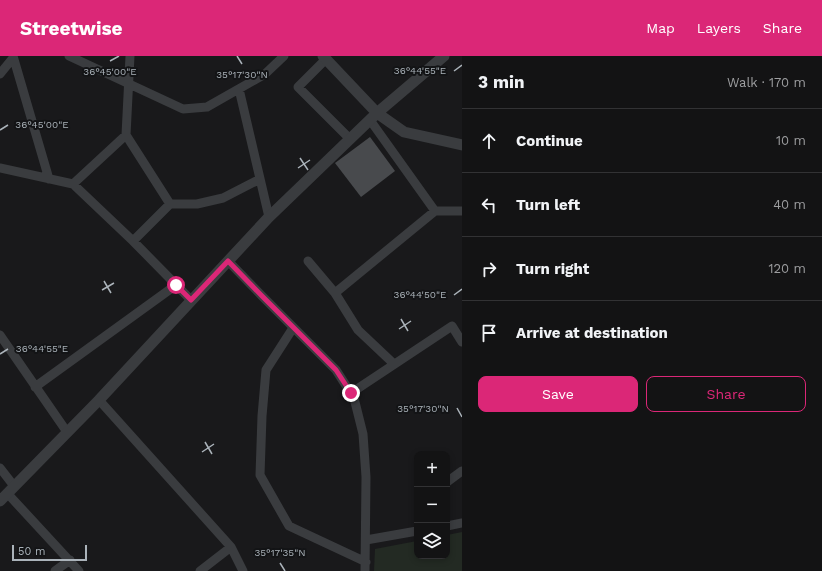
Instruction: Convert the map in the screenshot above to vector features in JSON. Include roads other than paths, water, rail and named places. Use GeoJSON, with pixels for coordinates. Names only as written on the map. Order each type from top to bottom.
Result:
{"type":"FeatureCollection","features":[{"type":"Feature","properties":{"kind":"street"},"geometry":{"type":"LineString","coordinates":[[69,56],[183,109],[207,107],[265,74],[284,56]]}},
{"type":"Feature","properties":{"kind":"street"},"geometry":{"type":"LineString","coordinates":[[130,56],[126,135],[170,204]]}},
{"type":"Feature","properties":{"kind":"street"},"geometry":{"type":"LineString","coordinates":[[7,493],[99,400],[269,217],[373,117],[444,56]]}},
{"type":"Feature","properties":{"kind":"street"},"geometry":{"type":"LineString","coordinates":[[0,74],[13,57]]}},
{"type":"Feature","properties":{"kind":"street"},"geometry":{"type":"LineString","coordinates":[[13,57],[49,178]]}},
{"type":"Feature","properties":{"kind":"street"},"geometry":{"type":"LineString","coordinates":[[350,139],[298,86],[325,58],[373,117],[435,211]]}},
{"type":"Feature","properties":{"kind":"street"},"geometry":{"type":"LineString","coordinates":[[239,89],[269,217]]}},
{"type":"Feature","properties":{"kind":"street"},"geometry":{"type":"LineString","coordinates":[[373,117],[404,132],[462,145]]}},
{"type":"Feature","properties":{"kind":"street"},"geometry":{"type":"LineString","coordinates":[[72,184],[126,135]]}},
{"type":"Feature","properties":{"kind":"street"},"geometry":{"type":"LineString","coordinates":[[0,168],[72,184],[133,241],[191,300]]}},
{"type":"Feature","properties":{"kind":"street"},"geometry":{"type":"LineString","coordinates":[[133,241],[170,204],[197,204],[223,198],[260,179]]}},
{"type":"Feature","properties":{"kind":"street"},"geometry":{"type":"LineString","coordinates":[[335,293],[435,211],[462,211]]}},
{"type":"Feature","properties":{"kind":"street"},"geometry":{"type":"LineString","coordinates":[[228,261],[336,370],[354,398],[363,434],[366,477],[365,566],[289,526],[260,475],[262,416],[266,370],[293,328]]}},
{"type":"Feature","properties":{"kind":"street"},"geometry":{"type":"LineString","coordinates":[[308,261],[335,293],[358,330],[394,364]]}},
{"type":"Feature","properties":{"kind":"street"},"geometry":{"type":"LineString","coordinates":[[35,387],[176,285]]}},
{"type":"Feature","properties":{"kind":"street"},"geometry":{"type":"LineString","coordinates":[[351,393],[452,326],[462,342]]}},
{"type":"Feature","properties":{"kind":"street"},"geometry":{"type":"LineString","coordinates":[[0,336],[67,432]]}},
{"type":"Feature","properties":{"kind":"street"},"geometry":{"type":"LineString","coordinates":[[99,400],[231,547],[243,571]]}},
{"type":"Feature","properties":{"kind":"street"},"geometry":{"type":"LineString","coordinates":[[0,468],[7,493],[79,571]]}},
{"type":"Feature","properties":{"kind":"street"},"geometry":{"type":"LineString","coordinates":[[450,480],[462,472]]}},
{"type":"Feature","properties":{"kind":"street"},"geometry":{"type":"LineString","coordinates":[[450,525],[462,523]]}},
{"type":"Feature","properties":{"kind":"street"},"geometry":{"type":"LineString","coordinates":[[366,540],[414,532]]}},
{"type":"Feature","properties":{"kind":"street"},"geometry":{"type":"LineString","coordinates":[[200,571],[231,547]]}},
{"type":"Feature","properties":{"kind":"street"},"geometry":{"type":"LineString","coordinates":[[56,571],[70,560]]}}]}
